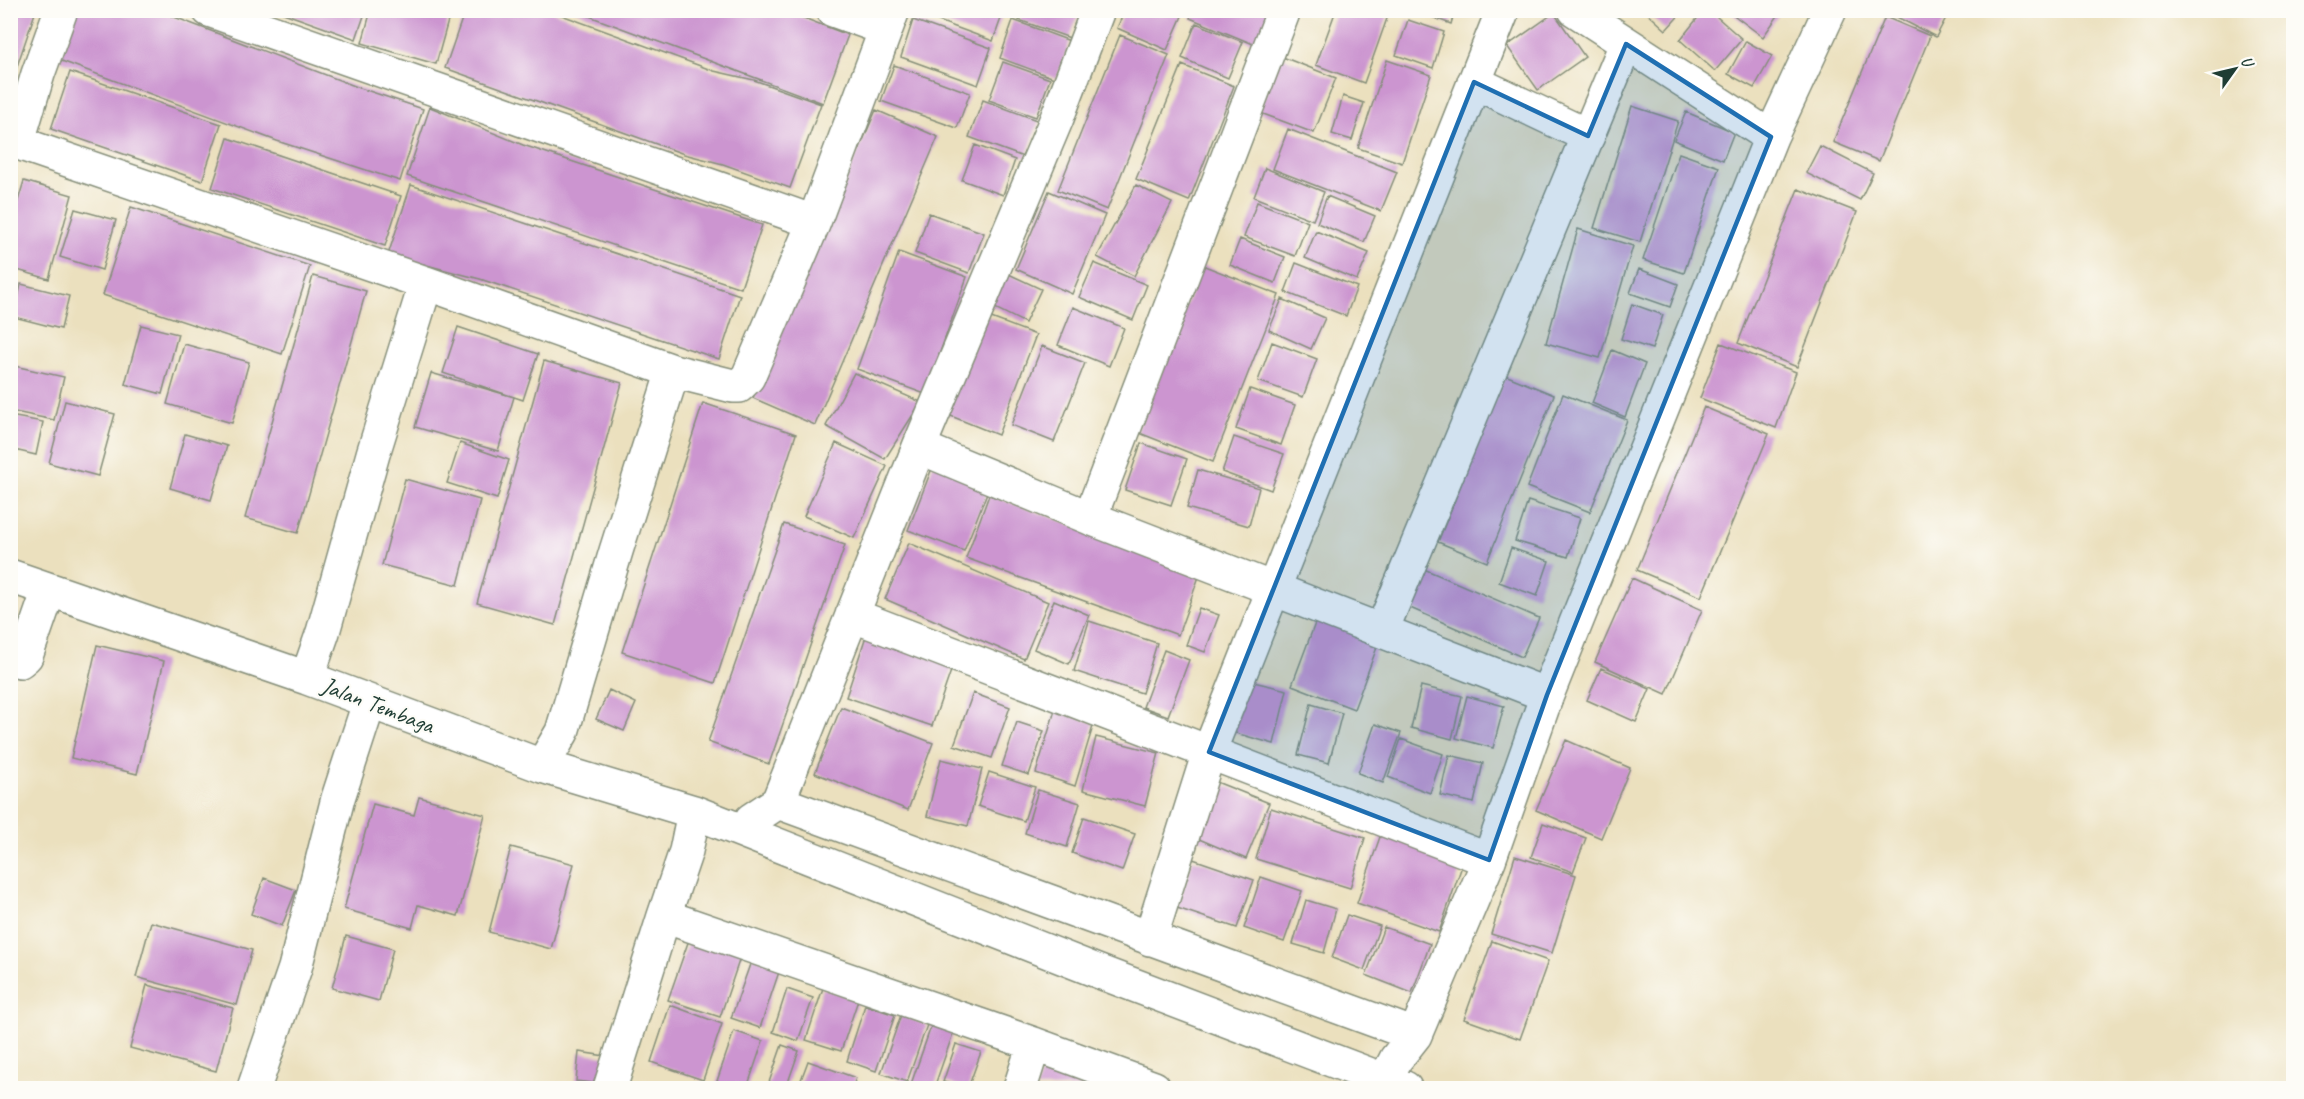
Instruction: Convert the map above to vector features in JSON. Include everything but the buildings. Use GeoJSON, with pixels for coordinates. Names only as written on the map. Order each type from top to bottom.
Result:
{"type":"FeatureCollection","features":[{"type":"Feature","properties":{"kind":"street"},"geometry":{"type":"LineString","coordinates":[[61,10],[20,134],[24,146],[426,282],[673,370],[733,386],[739,386],[748,377],[814,222],[889,20],[833,10]]}},
{"type":"Feature","properties":{"kind":"street"},"geometry":{"type":"LineString","coordinates":[[209,10],[814,222]]}},
{"type":"Feature","properties":{"kind":"street"},"geometry":{"type":"LineString","coordinates":[[746,831],[751,820],[778,802],[919,447],[1056,118],[1098,10]]}},
{"type":"Feature","properties":{"kind":"street"},"geometry":{"type":"LineString","coordinates":[[1090,518],[1284,10]]}},
{"type":"Feature","properties":{"kind":"street"},"geometry":{"type":"LineString","coordinates":[[1149,939],[1209,752],[1503,10]]}},
{"type":"Feature","properties":{"kind":"street"},"geometry":{"type":"LineString","coordinates":[[1575,10],[1771,137]]}},
{"type":"Feature","properties":{"kind":"street"},"geometry":{"type":"LineString","coordinates":[[1390,1086],[1396,1059],[1415,1035],[1489,860],[1547,695],[1771,137],[1830,10]]}},
{"type":"Feature","properties":{"kind":"street"},"geometry":{"type":"LineString","coordinates":[[1382,630],[1626,44]]}},
{"type":"Feature","properties":{"kind":"street"},"geometry":{"type":"LineString","coordinates":[[1474,82],[1588,136]]}},
{"type":"Feature","properties":{"kind":"street"},"geometry":{"type":"LineString","coordinates":[[307,678],[323,632],[373,454],[426,282]]}},
{"type":"Feature","properties":{"kind":"street"},"geometry":{"type":"LineString","coordinates":[[542,766],[562,732],[673,370]]}},
{"type":"Feature","properties":{"kind":"street"},"geometry":{"type":"LineString","coordinates":[[919,447],[1090,518],[1547,695]]}},
{"type":"Feature","properties":{"kind":"street","name":"Jalan Tembaga"},"geometry":{"type":"LineString","coordinates":[[10,576],[43,608],[307,678],[542,766],[694,812],[1390,1086]]}},
{"type":"Feature","properties":{"kind":"street"},"geometry":{"type":"LineString","coordinates":[[10,658],[20,661],[24,659],[43,608]]}},
{"type":"Feature","properties":{"kind":"street"},"geometry":{"type":"LineString","coordinates":[[852,615],[1489,860]]}},
{"type":"Feature","properties":{"kind":"street"},"geometry":{"type":"LineString","coordinates":[[254,1089],[296,968],[338,798],[369,703]]}},
{"type":"Feature","properties":{"kind":"street"},"geometry":{"type":"LineString","coordinates":[[778,802],[1415,1035]]}},
{"type":"Feature","properties":{"kind":"street"},"geometry":{"type":"LineString","coordinates":[[616,1087],[686,851],[694,812]]}},
{"type":"Feature","properties":{"kind":"street"},"geometry":{"type":"LineString","coordinates":[[669,903],[1154,1089]]}},
{"type":"Feature","properties":{"kind":"street"},"geometry":{"type":"LineString","coordinates":[[1020,1089],[1034,1044]]}},
{"type":"Feature","properties":{"kind":"highlighted area"},"geometry":{"type":"Polygon","coordinates":[[[1626,44],[1771,137],[1547,695],[1489,860],[1209,752],[1474,82],[1588,136],[1626,44]]]}}]}
